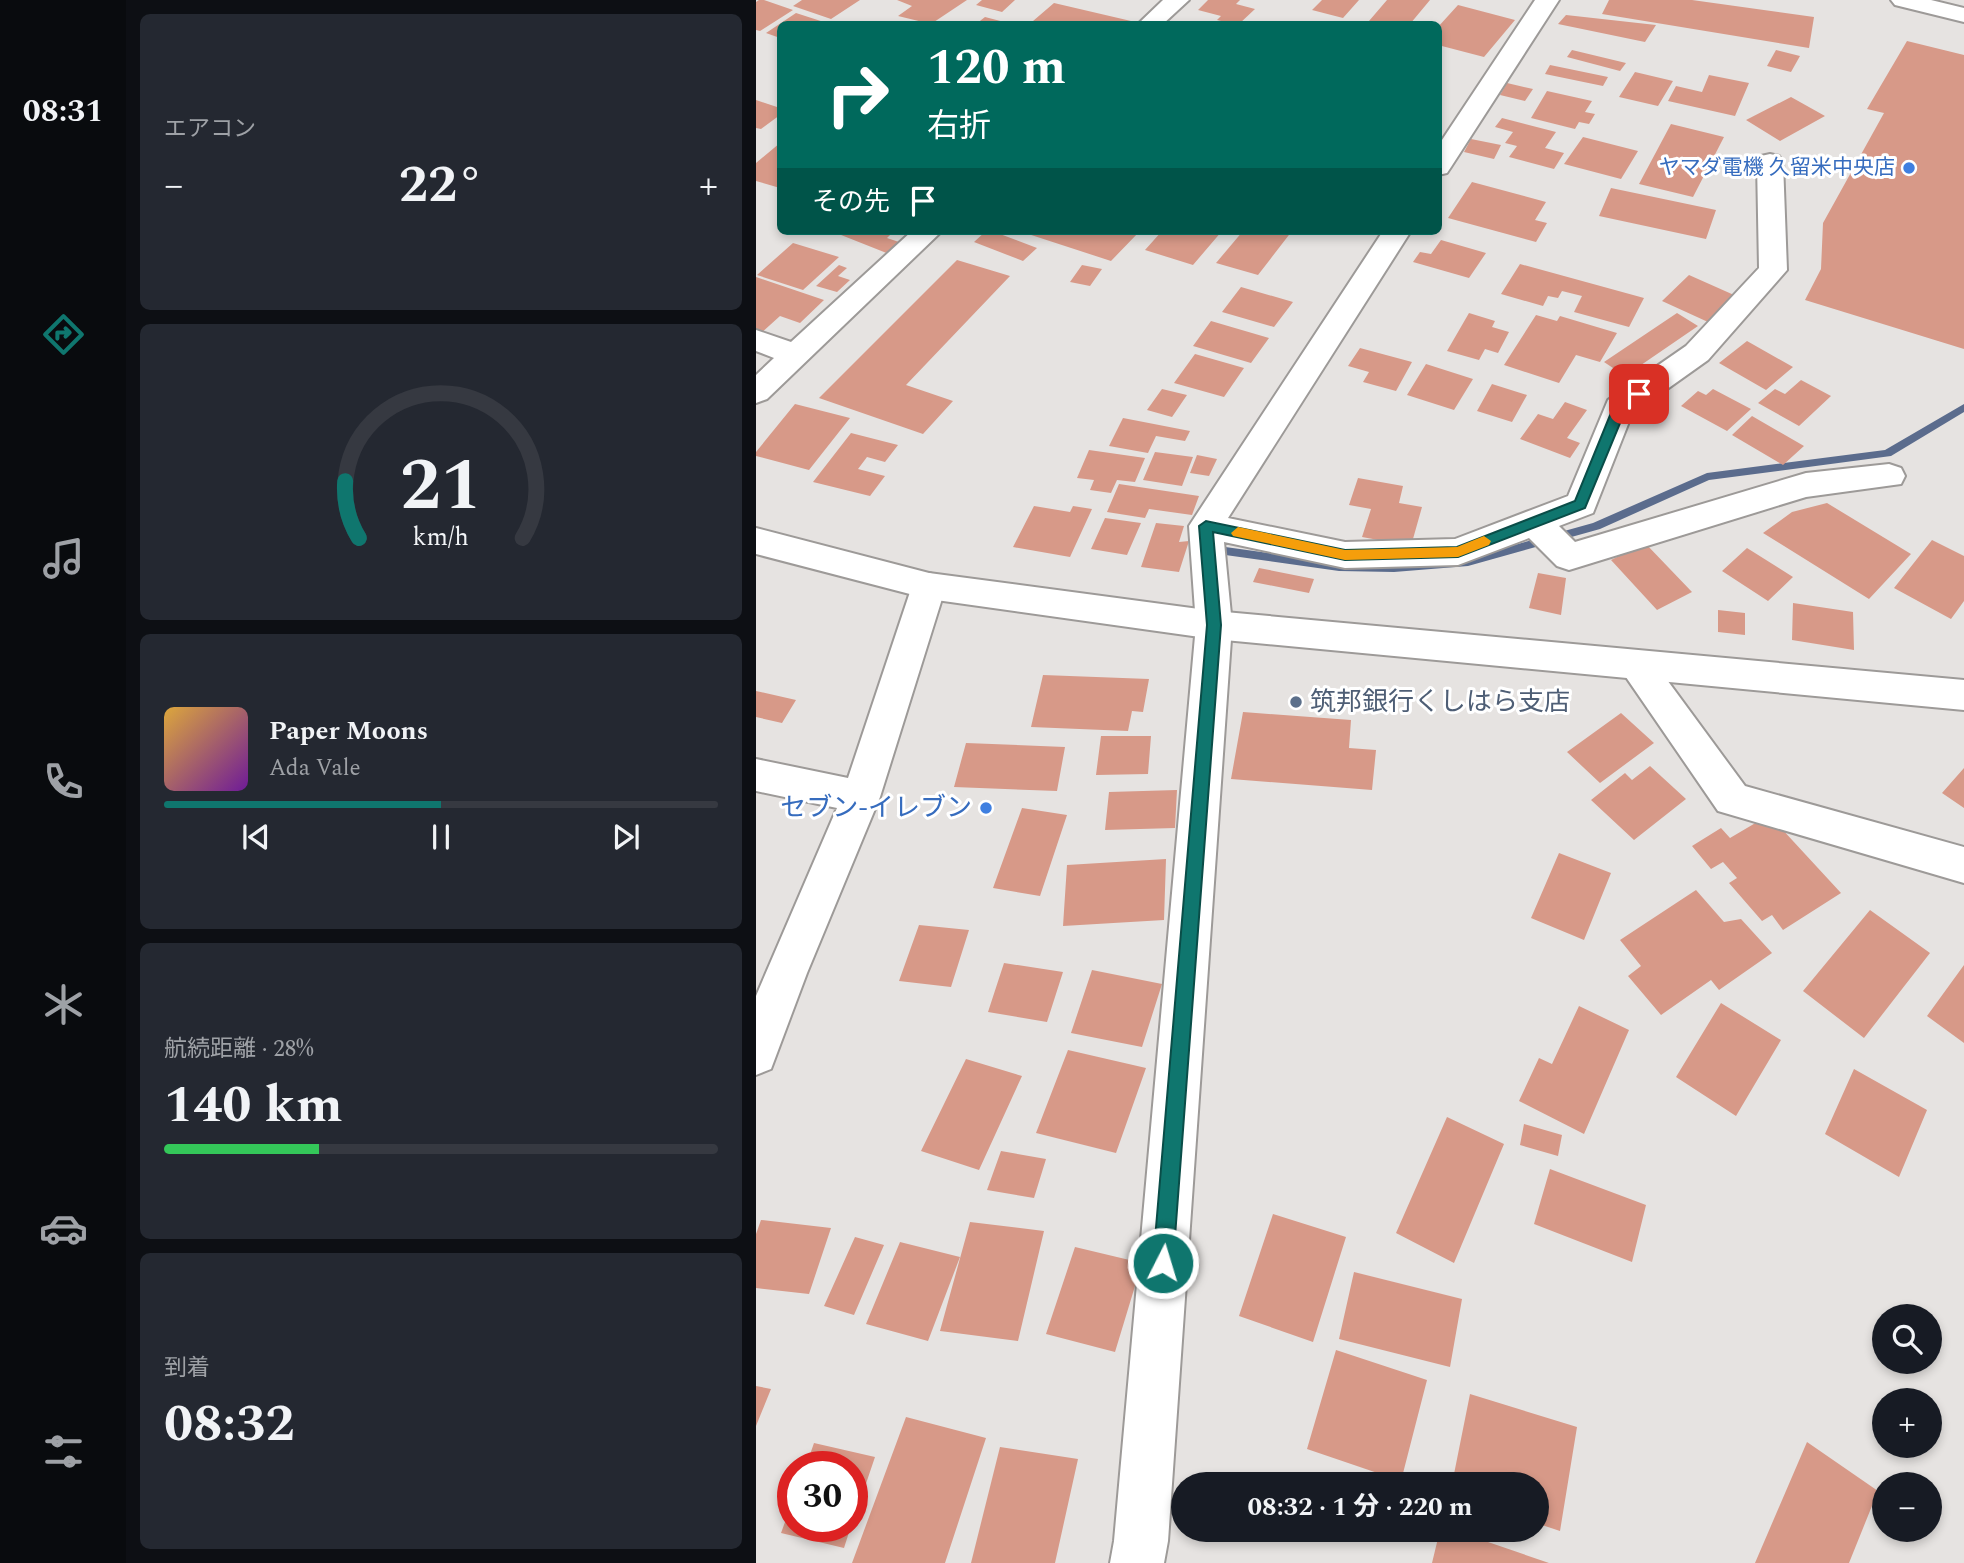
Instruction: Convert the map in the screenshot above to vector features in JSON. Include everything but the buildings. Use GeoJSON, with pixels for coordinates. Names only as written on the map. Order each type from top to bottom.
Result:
{"type":"FeatureCollection","features":[{"type":"Feature","properties":{"kind":"street"},"geometry":{"type":"LineString","coordinates":[[1153,21],[1177,0]]}},
{"type":"Feature","properties":{"kind":"street"},"geometry":{"type":"LineString","coordinates":[[1442,161],[1547,0]]}},
{"type":"Feature","properties":{"kind":"street"},"geometry":{"type":"LineString","coordinates":[[1903,0],[1933,3],[1964,15]]}},
{"type":"Feature","properties":{"kind":"street"},"geometry":{"type":"LineString","coordinates":[[1206,526],[1345,555],[1458,552],[1581,504],[1619,408],[1697,353],[1773,270],[1770,162]]}},
{"type":"Feature","properties":{"kind":"street"},"geometry":{"type":"LineString","coordinates":[[756,392],[924,235]]}},
{"type":"Feature","properties":{"kind":"street"},"geometry":{"type":"LineString","coordinates":[[1137,1563],[1141,1541],[1214,625],[1206,526],[1394,235]]}},
{"type":"Feature","properties":{"kind":"street"},"geometry":{"type":"LineString","coordinates":[[756,340],[795,355]]}},
{"type":"Feature","properties":{"kind":"street"},"geometry":{"type":"LineString","coordinates":[[1534,522],[1569,557],[1667,525],[1806,485],[1889,476]]}},
{"type":"Feature","properties":{"kind":"street"},"geometry":{"type":"LineString","coordinates":[[756,541],[929,586],[1214,625],[1964,695]]}},
{"type":"Feature","properties":{"kind":"street"},"geometry":{"type":"LineString","coordinates":[[756,1054],[786,973],[861,797],[929,586]]}},
{"type":"Feature","properties":{"kind":"street"},"geometry":{"type":"LineString","coordinates":[[1635,664],[1732,799],[1964,865]]}},
{"type":"Feature","properties":{"kind":"street"},"geometry":{"type":"LineString","coordinates":[[756,775],[861,797]]}},
{"type":"Feature","properties":{"kind":"waterway"},"geometry":{"type":"LineString","coordinates":[[1211,549],[1339,567],[1394,568],[1468,562],[1596,526],[1707,477],[1887,453],[1964,407]]}},
{"type":"Feature","properties":{"kind":"slow traffic"},"geometry":{"type":"LineString","coordinates":[[1238,533],[1345,555],[1458,552],[1484,541]]}},
{"type":"Feature","properties":{"kind":"place","name":"ヤマダ電機 久留米中央店"},"geometry":{"type":"Point","coordinates":[1909,168]}},
{"type":"Feature","properties":{"kind":"place","name":"筑邦銀行くしはら支店"},"geometry":{"type":"Point","coordinates":[1296,702]}},
{"type":"Feature","properties":{"kind":"place","name":"セブン-イレブン"},"geometry":{"type":"Point","coordinates":[986,808]}},
{"type":"Feature","properties":{"kind":"route"},"geometry":{"type":"LineString","coordinates":[[1163,1263],[1214,625],[1206,526],[1345,555],[1458,552],[1581,504],[1619,408],[1639,394]]}}]}
